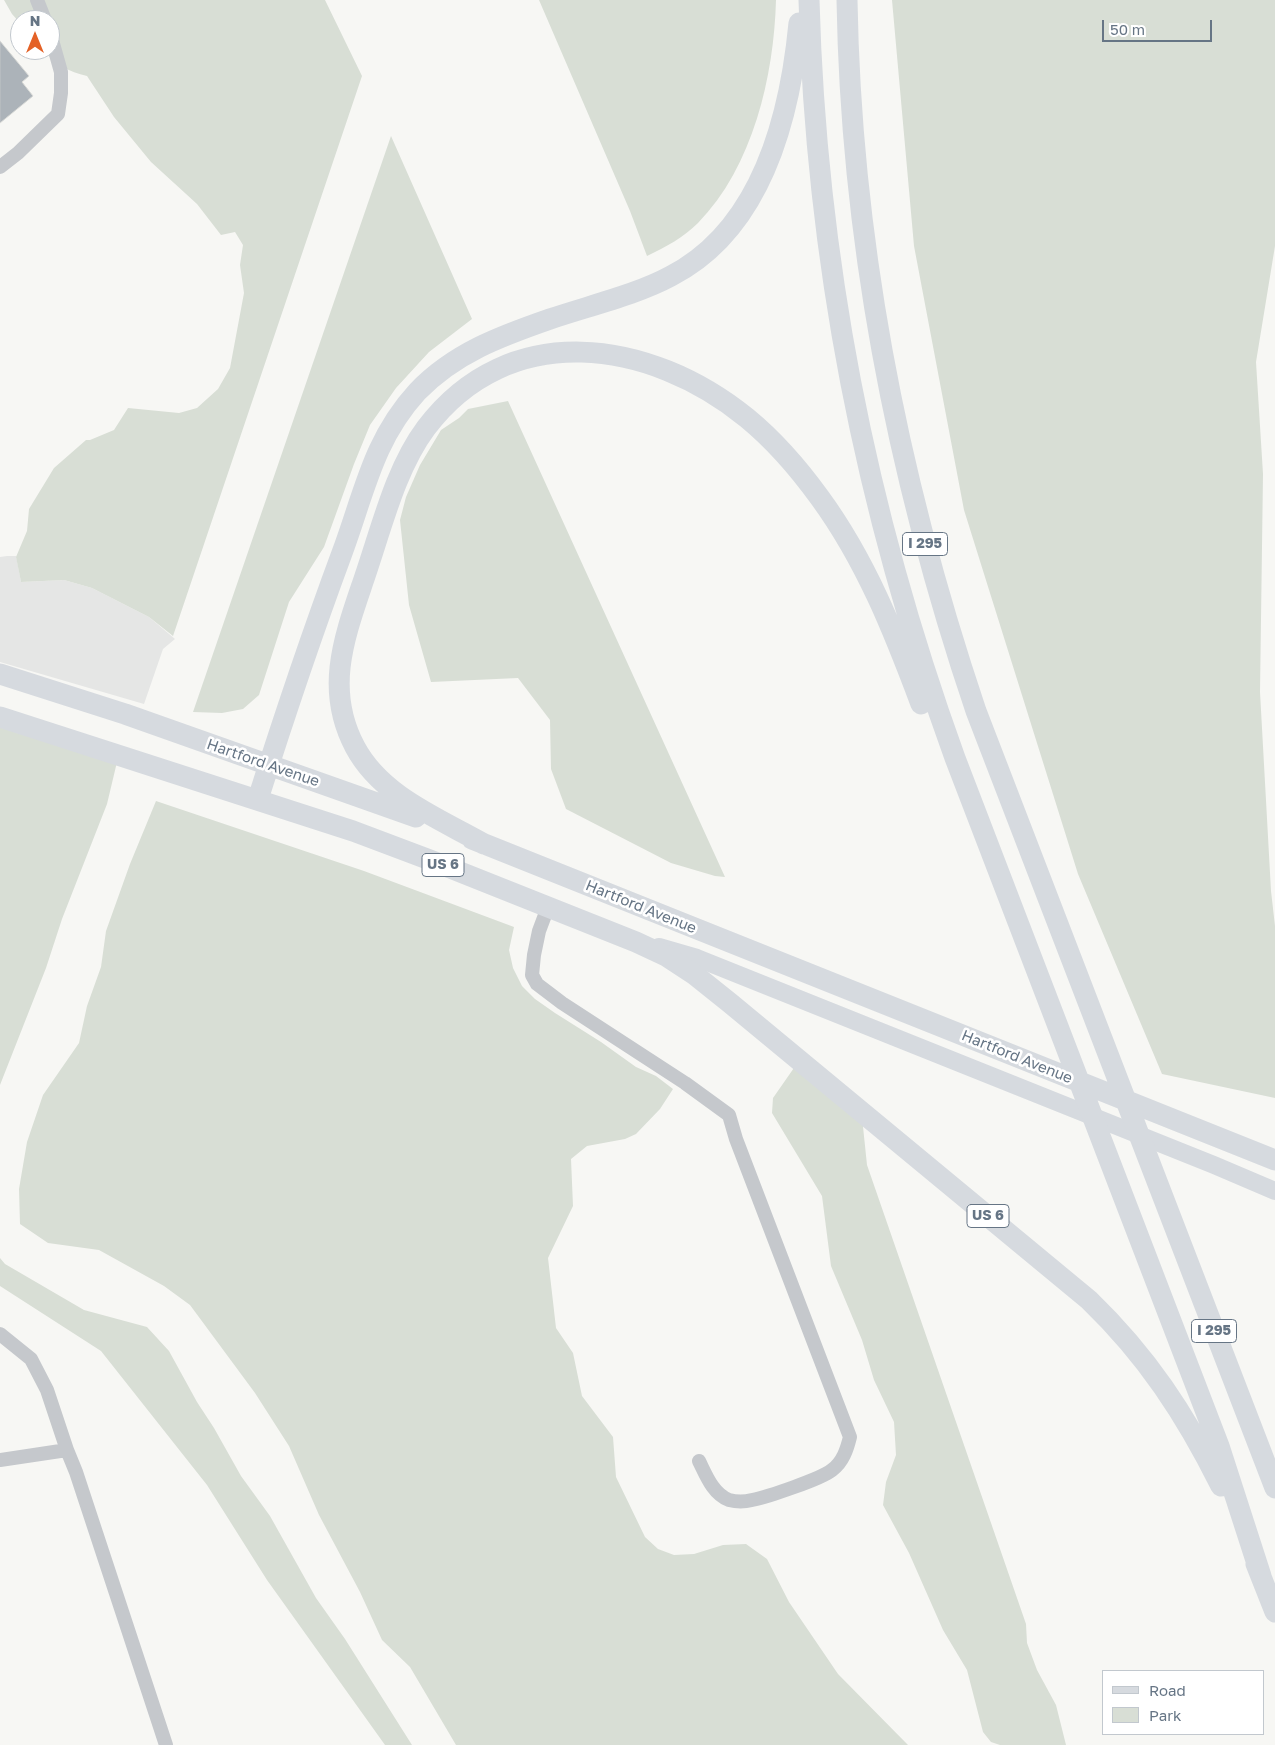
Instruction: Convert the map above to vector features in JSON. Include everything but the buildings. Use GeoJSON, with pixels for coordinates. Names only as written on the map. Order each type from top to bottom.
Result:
{"type":"FeatureCollection","features":[{"type":"Feature","properties":{"kind":"highway"},"geometry":{"type":"LineString","coordinates":[[258,800],[317,621],[344,550],[375,457],[399,414],[432,378],[469,351],[509,333],[656,283],[696,261],[719,240],[739,214],[756,186],[770,157],[781,127],[794,67],[801,0]]}},
{"type":"Feature","properties":{"kind":"highway"},"geometry":{"type":"LineString","coordinates":[[809,0],[813,93],[828,247],[844,352],[865,455],[891,557],[921,659],[952,750],[1219,1446],[1261,1576]]}},
{"type":"Feature","properties":{"kind":"highway","name":"I 295"},"geometry":{"type":"LineString","coordinates":[[846,0],[849,82],[865,242],[880,347],[912,495],[943,606],[976,710],[1275,1488]]}},
{"type":"Feature","properties":{"kind":"highway"},"geometry":{"type":"LineString","coordinates":[[484,844],[405,800],[382,782],[364,762],[350,737],[342,710],[338,680],[342,650],[402,468],[415,443],[432,420],[462,391],[484,376],[507,365],[547,354],[590,352],[617,355],[643,361],[674,373],[708,390],[755,424],[787,456],[804,477],[838,524],[877,594],[938,745],[1002,881]]}},
{"type":"Feature","properties":{"kind":"highway","name":"Hartford Avenue"},"geometry":{"type":"LineString","coordinates":[[0,674],[125,714],[384,805],[1275,1160]]}},
{"type":"Feature","properties":{"kind":"highway","name":"Hartford Avenue"},"geometry":{"type":"LineString","coordinates":[[0,717],[394,846],[625,938]]}},
{"type":"Feature","properties":{"kind":"highway","name":"US 6"},"geometry":{"type":"LineString","coordinates":[[625,938],[674,961],[713,990],[1063,1278],[1107,1318],[1146,1363],[1186,1421],[1229,1501],[1275,1612]]}},
{"type":"Feature","properties":{"kind":"main road","name":"Hartford Avenue"},"geometry":{"type":"LineString","coordinates":[[625,938],[697,958],[1275,1191]]}},
{"type":"Feature","properties":{"kind":"lane"},"geometry":{"type":"LineString","coordinates":[[0,167],[18,153],[58,114],[62,93],[61,72],[58,60]]}},
{"type":"Feature","properties":{"kind":"lane"},"geometry":{"type":"LineString","coordinates":[[548,907],[539,931],[534,954],[532,975],[536,984],[685,1083],[729,1115],[736,1139],[850,1437],[847,1449],[840,1463],[832,1471],[801,1484],[753,1500],[739,1502],[720,1495],[710,1483],[699,1461]]}},
{"type":"Feature","properties":{"kind":"lane"},"geometry":{"type":"LineString","coordinates":[[0,1334],[31,1359],[47,1390],[166,1745]]}},
{"type":"Feature","properties":{"kind":"lane"},"geometry":{"type":"LineString","coordinates":[[0,1460],[67,1450]]}},
{"type":"Feature","properties":{"kind":"shaded area"},"geometry":{"type":"Polygon","coordinates":[[[16,556],[21,582],[64,580],[92,588],[149,617],[175,639],[163,649],[144,704],[0,662],[0,557],[16,556]]]}},
{"type":"Feature","properties":{"kind":"green space"},"geometry":{"type":"Polygon","coordinates":[[[4,0],[325,0],[362,76],[173,636],[149,617],[92,588],[64,580],[21,582],[16,557],[27,531],[29,509],[54,468],[86,440],[114,430],[128,408],[179,413],[197,408],[218,389],[230,368],[244,293],[240,265],[243,245],[235,232],[221,235],[197,204],[151,162],[114,117],[87,76],[63,67],[53,60],[60,60],[60,10],[10,10],[4,0]]]}},
{"type":"Feature","properties":{"kind":"green space"},"geometry":{"type":"Polygon","coordinates":[[[539,0],[776,0],[771,59],[765,89],[757,119],[733,175],[717,200],[698,223],[687,233],[647,256],[630,211],[539,0]]]}},
{"type":"Feature","properties":{"kind":"green space"},"geometry":{"type":"Polygon","coordinates":[[[892,0],[1275,0],[1275,246],[1256,362],[1263,474],[1260,692],[1271,891],[1275,926],[1275,1098],[1162,1074],[1078,874],[964,510],[914,246],[892,0]]]}},
{"type":"Feature","properties":{"kind":"green space"},"geometry":{"type":"Polygon","coordinates":[[[391,136],[472,319],[429,352],[396,388],[370,425],[324,547],[289,602],[259,695],[243,709],[222,713],[193,712],[391,136]]]}},
{"type":"Feature","properties":{"kind":"green space"},"geometry":{"type":"Polygon","coordinates":[[[508,401],[725,877],[715,876],[671,863],[566,809],[551,769],[550,720],[518,678],[431,682],[409,605],[400,520],[406,497],[420,465],[441,430],[459,418],[468,409],[508,401]]]}},
{"type":"Feature","properties":{"kind":"green space"},"geometry":{"type":"Polygon","coordinates":[[[0,721],[117,762],[107,804],[0,1085],[0,721]]]}},
{"type":"Feature","properties":{"kind":"green space"},"geometry":{"type":"Polygon","coordinates":[[[156,801],[364,871],[514,927],[509,950],[513,968],[522,986],[535,999],[555,1013],[636,1067],[656,1076],[673,1089],[660,1109],[636,1134],[625,1139],[587,1146],[571,1159],[573,1206],[548,1258],[556,1328],[573,1353],[582,1396],[613,1437],[616,1477],[645,1537],[658,1549],[674,1555],[694,1554],[723,1545],[746,1544],[767,1559],[789,1602],[838,1674],[908,1745],[456,1745],[410,1667],[382,1640],[360,1592],[319,1515],[289,1446],[255,1393],[190,1305],[164,1286],[99,1250],[48,1243],[20,1224],[19,1189],[27,1142],[43,1095],[79,1043],[87,1006],[101,967],[106,931],[130,864],[156,801]]]}},
{"type":"Feature","properties":{"kind":"green space"},"geometry":{"type":"Polygon","coordinates":[[[796,1065],[862,1117],[867,1165],[1026,1624],[1027,1643],[1037,1670],[1056,1705],[1066,1745],[1000,1745],[991,1742],[983,1732],[967,1670],[943,1630],[909,1553],[883,1505],[886,1482],[896,1455],[894,1422],[874,1380],[862,1340],[831,1266],[822,1196],[772,1113],[773,1098],[796,1065]]]}},
{"type":"Feature","properties":{"kind":"green space"},"geometry":{"type":"Polygon","coordinates":[[[0,1258],[5,1264],[84,1310],[147,1327],[169,1351],[241,1476],[270,1516],[316,1598],[345,1639],[412,1745],[385,1745],[267,1580],[207,1485],[101,1351],[0,1286],[0,1258]]]}}]}
